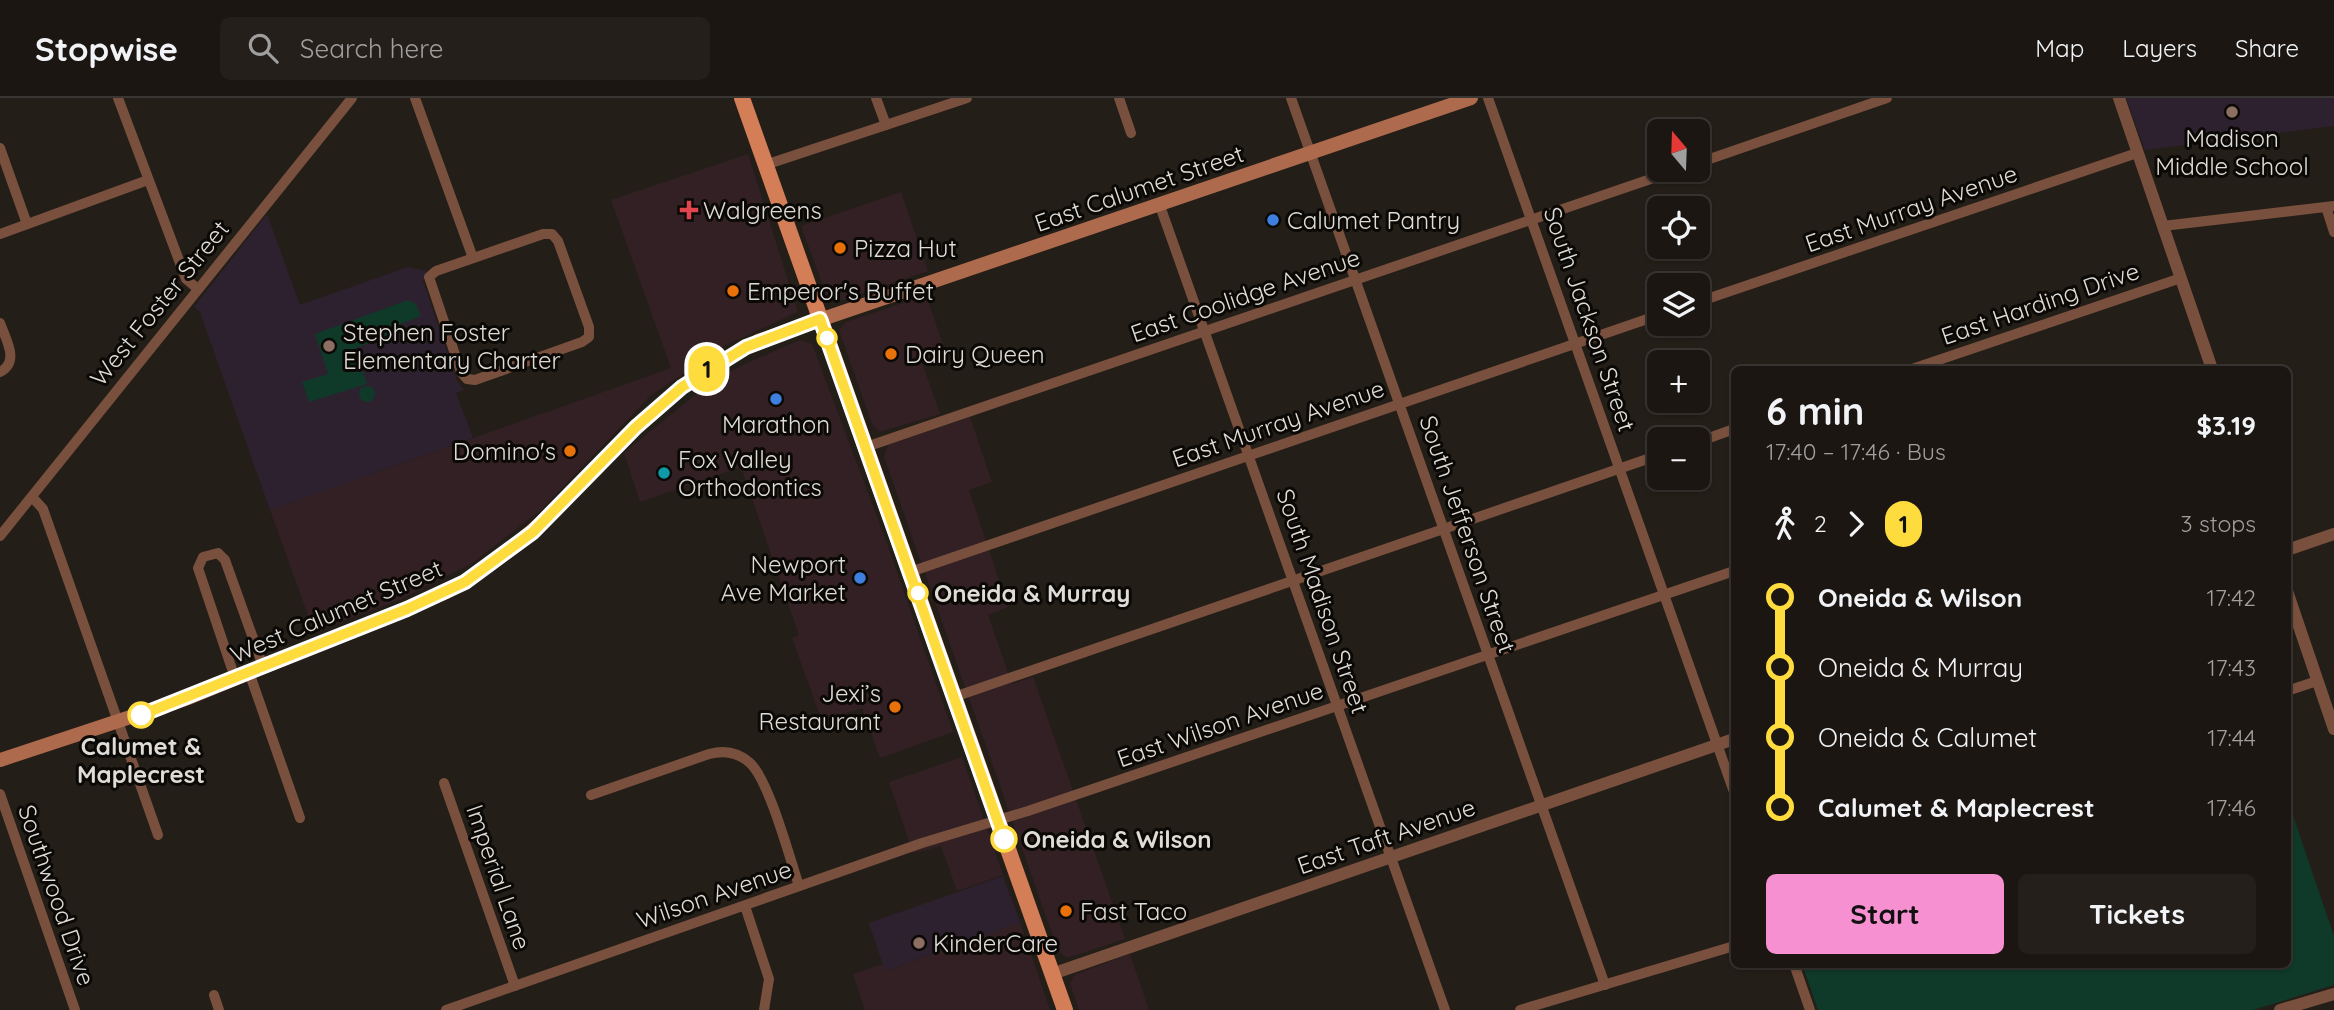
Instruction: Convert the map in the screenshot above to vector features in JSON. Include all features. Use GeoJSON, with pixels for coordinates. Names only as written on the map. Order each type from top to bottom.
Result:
{"type":"FeatureCollection","features":[{"type":"Feature","properties":{"kind":"main road"},"geometry":{"type":"LineString","coordinates":[[741,98],[1065,1010]]}},
{"type":"Feature","properties":{"kind":"main road","name":"East Calumet Street"},"geometry":{"type":"LineString","coordinates":[[820,319],[1471,98]]}},
{"type":"Feature","properties":{"kind":"main road"},"geometry":{"type":"LineString","coordinates":[[758,341],[820,319]]}},
{"type":"Feature","properties":{"kind":"main road","name":"West Calumet Street"},"geometry":{"type":"LineString","coordinates":[[0,761],[118,722],[426,601],[483,571],[533,532],[611,452]]}},
{"type":"Feature","properties":{"kind":"street"},"geometry":{"type":"LineString","coordinates":[[118,98],[186,279],[198,289]]}},
{"type":"Feature","properties":{"kind":"street","name":"West Foster Street"},"geometry":{"type":"LineString","coordinates":[[0,536],[352,98]]}},
{"type":"Feature","properties":{"kind":"street"},"geometry":{"type":"LineString","coordinates":[[415,98],[473,258]]}},
{"type":"Feature","properties":{"kind":"street"},"geometry":{"type":"LineString","coordinates":[[876,98],[886,125]]}},
{"type":"Feature","properties":{"kind":"street"},"geometry":{"type":"LineString","coordinates":[[765,165],[967,98]]}},
{"type":"Feature","properties":{"kind":"street"},"geometry":{"type":"LineString","coordinates":[[1119,98],[1131,133]]}},
{"type":"Feature","properties":{"kind":"street","name":"South Jefferson Street"},"geometry":{"type":"LineString","coordinates":[[1291,98],[1605,985]]}},
{"type":"Feature","properties":{"kind":"street","name":"South Jackson Street"},"geometry":{"type":"LineString","coordinates":[[1488,98],[1731,784]]}},
{"type":"Feature","properties":{"kind":"street"},"geometry":{"type":"LineString","coordinates":[[1710,159],[1887,98]]}},
{"type":"Feature","properties":{"kind":"street"},"geometry":{"type":"LineString","coordinates":[[2119,98],[2211,366]]}},
{"type":"Feature","properties":{"kind":"street"},"geometry":{"type":"LineString","coordinates":[[0,148],[27,223]]}},
{"type":"Feature","properties":{"kind":"street","name":"East Murray Avenue"},"geometry":{"type":"LineString","coordinates":[[1710,298],[2137,153]]}},
{"type":"Feature","properties":{"kind":"street"},"geometry":{"type":"LineString","coordinates":[[0,233],[148,180]]}},
{"type":"Feature","properties":{"kind":"street","name":"East Coolidge Avenue"},"geometry":{"type":"LineString","coordinates":[[866,447],[1647,180]]}},
{"type":"Feature","properties":{"kind":"street","name":"South Madison Street"},"geometry":{"type":"LineString","coordinates":[[1160,205],[1445,1010]]}},
{"type":"Feature","properties":{"kind":"street"},"geometry":{"type":"LineString","coordinates":[[2163,226],[2330,206],[2334,232]]}},
{"type":"Feature","properties":{"kind":"street"},"geometry":{"type":"LineString","coordinates":[[552,234],[558,241],[589,327],[589,337],[582,342],[487,376],[467,379],[461,372],[429,281],[436,271],[473,258],[552,234]]}},
{"type":"Feature","properties":{"kind":"street","name":"East Harding Drive"},"geometry":{"type":"LineString","coordinates":[[1921,366],[2181,278]]}},
{"type":"Feature","properties":{"kind":"street","name":"East Murray Avenue"},"geometry":{"type":"LineString","coordinates":[[910,572],[1647,319]]}},
{"type":"Feature","properties":{"kind":"street"},"geometry":{"type":"LineString","coordinates":[[0,323],[11,363],[0,372]]}},
{"type":"Feature","properties":{"kind":"street"},"geometry":{"type":"LineString","coordinates":[[1710,438],[1731,430]]}},
{"type":"Feature","properties":{"kind":"street"},"geometry":{"type":"LineString","coordinates":[[954,697],[1647,459]]}},
{"type":"Feature","properties":{"kind":"street"},"geometry":{"type":"LineString","coordinates":[[32,497],[43,509],[158,835]]}},
{"type":"Feature","properties":{"kind":"street"},"geometry":{"type":"LineString","coordinates":[[2291,549],[2334,534]]}},
{"type":"Feature","properties":{"kind":"street"},"geometry":{"type":"LineString","coordinates":[[235,678],[198,568],[202,557],[218,553],[225,560],[300,818]]}},
{"type":"Feature","properties":{"kind":"street","name":"East Wilson Avenue"},"geometry":{"type":"LineString","coordinates":[[997,820],[1731,572]]}},
{"type":"Feature","properties":{"kind":"street"},"geometry":{"type":"LineString","coordinates":[[2291,603],[2334,729]]}},
{"type":"Feature","properties":{"kind":"street"},"geometry":{"type":"LineString","coordinates":[[2291,690],[2317,681]]}},
{"type":"Feature","properties":{"kind":"street","name":"East Taft Avenue"},"geometry":{"type":"LineString","coordinates":[[1052,974],[1731,740]]}},
{"type":"Feature","properties":{"kind":"street"},"geometry":{"type":"LineString","coordinates":[[591,795],[709,754],[726,752],[742,757],[761,778],[799,886]]}},
{"type":"Feature","properties":{"kind":"street","name":"Imperial Lane"},"geometry":{"type":"LineString","coordinates":[[444,783],[515,986]]}},
{"type":"Feature","properties":{"kind":"street","name":"Southwood Drive"},"geometry":{"type":"LineString","coordinates":[[0,794],[75,1010]]}},
{"type":"Feature","properties":{"kind":"street","name":"Wilson Avenue"},"geometry":{"type":"LineString","coordinates":[[446,1010],[799,886],[997,820]]}},
{"type":"Feature","properties":{"kind":"street"},"geometry":{"type":"LineString","coordinates":[[745,906],[769,979],[764,1010]]}},
{"type":"Feature","properties":{"kind":"street"},"geometry":{"type":"LineString","coordinates":[[1520,1010],[1731,947]]}},
{"type":"Feature","properties":{"kind":"street"},"geometry":{"type":"LineString","coordinates":[[1795,968],[1810,1010]]}},
{"type":"Feature","properties":{"kind":"street"},"geometry":{"type":"LineString","coordinates":[[2280,1010],[2334,994]]}},
{"type":"Feature","properties":{"kind":"street"},"geometry":{"type":"LineString","coordinates":[[214,995],[219,1010]]}},
{"type":"Feature","properties":{"kind":"shaded area","name":"Madison Middle School"},"geometry":{"type":"Polygon","coordinates":[[[2126,98],[2334,98],[2334,126],[2145,150],[2126,98]]]}},
{"type":"Feature","properties":{"kind":"shaded area"},"geometry":{"type":"Polygon","coordinates":[[[748,154],[798,312],[724,346],[650,396],[541,510],[471,564],[399,600],[314,632],[270,510],[671,368],[611,200],[748,154]]]}},
{"type":"Feature","properties":{"kind":"shaded area"},"geometry":{"type":"Polygon","coordinates":[[[901,192],[928,271],[836,302],[828,299],[801,226],[901,192]]]}},
{"type":"Feature","properties":{"kind":"shaded area","name":"Stephen Foster Elementary Charter"},"geometry":{"type":"Polygon","coordinates":[[[267,214],[300,305],[408,267],[426,271],[423,281],[457,381],[464,390],[456,393],[473,438],[270,510],[200,312],[194,307],[267,214]]]}},
{"type":"Feature","properties":{"kind":"shaded area"},"geometry":{"type":"Polygon","coordinates":[[[926,295],[944,348],[920,357],[940,414],[879,432],[872,424],[839,330],[846,322],[926,295]]]}},
{"type":"Feature","properties":{"kind":"shaded area"},"geometry":{"type":"Polygon","coordinates":[[[800,340],[812,344],[886,541],[953,732],[880,758],[862,708],[822,721],[792,638],[799,635],[741,467],[640,502],[624,453],[701,390],[740,366],[800,340]]]}},
{"type":"Feature","properties":{"kind":"shaded area"},"geometry":{"type":"Polygon","coordinates":[[[970,417],[992,482],[969,490],[1008,607],[988,615],[1012,684],[1033,677],[1125,939],[1067,958],[1060,953],[1048,922],[884,457],[888,445],[970,417]]]}},
{"type":"Feature","properties":{"kind":"shaded area"},"geometry":{"type":"Polygon","coordinates":[[[962,757],[1003,875],[957,891],[941,846],[913,853],[889,782],[962,757]]]}},
{"type":"Feature","properties":{"kind":"shaded area","name":"KinderCare"},"geometry":{"type":"Polygon","coordinates":[[[1003,876],[1020,922],[885,971],[869,923],[1003,876]]]}},
{"type":"Feature","properties":{"kind":"shaded area"},"geometry":{"type":"Polygon","coordinates":[[[1020,922],[1050,1010],[865,1010],[853,974],[883,964],[886,971],[1020,922]]]}},
{"type":"Feature","properties":{"kind":"shaded area"},"geometry":{"type":"Polygon","coordinates":[[[1130,954],[1149,1010],[1079,1010],[1070,984],[1074,975],[1130,954]]]}},
{"type":"Feature","properties":{"kind":"green space"},"geometry":{"type":"Polygon","coordinates":[[[408,300],[416,304],[421,316],[388,329],[386,337],[355,348],[367,384],[309,402],[302,382],[328,374],[315,334],[408,300]]]}},
{"type":"Feature","properties":{"kind":"green space"},"geometry":{"type":"Polygon","coordinates":[[[367,386],[373,388],[373,400],[367,402],[361,400],[359,394],[361,388],[367,386]]]}},
{"type":"Feature","properties":{"kind":"green space"},"geometry":{"type":"Polygon","coordinates":[[[2291,810],[2334,936],[2334,985],[2253,1010],[1818,1010],[1803,968],[2291,968],[2291,810]]]}},
{"type":"Feature","properties":{"kind":"bus line","name":"1"},"geometry":{"type":"LineString","coordinates":[[141,715],[407,609],[465,582],[500,559],[549,518],[652,411],[682,387],[715,363],[746,347],[820,319],[1004,839]]}},
{"type":"Feature","properties":{"kind":"place","name":"Madison Middle School"},"geometry":{"type":"Point","coordinates":[2232,112]}},
{"type":"Feature","properties":{"kind":"place","name":"Walgreens"},"geometry":{"type":"Point","coordinates":[689,210]}},
{"type":"Feature","properties":{"kind":"place","name":"Calumet Pantry"},"geometry":{"type":"Point","coordinates":[1273,220]}},
{"type":"Feature","properties":{"kind":"place","name":"Pizza Hut"},"geometry":{"type":"Point","coordinates":[840,248]}},
{"type":"Feature","properties":{"kind":"place","name":"Emperor's Buffet"},"geometry":{"type":"Point","coordinates":[733,291]}},
{"type":"Feature","properties":{"kind":"place","name":"Stephen Foster Elementary Charter"},"geometry":{"type":"Point","coordinates":[329,346]}},
{"type":"Feature","properties":{"kind":"place","name":"Dairy Queen"},"geometry":{"type":"Point","coordinates":[891,354]}},
{"type":"Feature","properties":{"kind":"place","name":"Marathon"},"geometry":{"type":"Point","coordinates":[776,399]}},
{"type":"Feature","properties":{"kind":"place","name":"Domino's"},"geometry":{"type":"Point","coordinates":[570,451]}},
{"type":"Feature","properties":{"kind":"place","name":"Fox Valley Orthodontics"},"geometry":{"type":"Point","coordinates":[664,473]}},
{"type":"Feature","properties":{"kind":"place","name":"Newport Ave Market"},"geometry":{"type":"Point","coordinates":[860,578]}},
{"type":"Feature","properties":{"kind":"place","name":"Oneida & Murray"},"geometry":{"type":"Point","coordinates":[918,593]}},
{"type":"Feature","properties":{"kind":"place","name":"Jexi’s Restaurant"},"geometry":{"type":"Point","coordinates":[895,707]}},
{"type":"Feature","properties":{"kind":"place","name":"Calumet & Maplecrest"},"geometry":{"type":"Point","coordinates":[141,715]}},
{"type":"Feature","properties":{"kind":"place","name":"Oneida & Wilson"},"geometry":{"type":"Point","coordinates":[1004,839]}},
{"type":"Feature","properties":{"kind":"place","name":"Fast Taco"},"geometry":{"type":"Point","coordinates":[1066,911]}},
{"type":"Feature","properties":{"kind":"place","name":"KinderCare"},"geometry":{"type":"Point","coordinates":[919,943]}}]}
